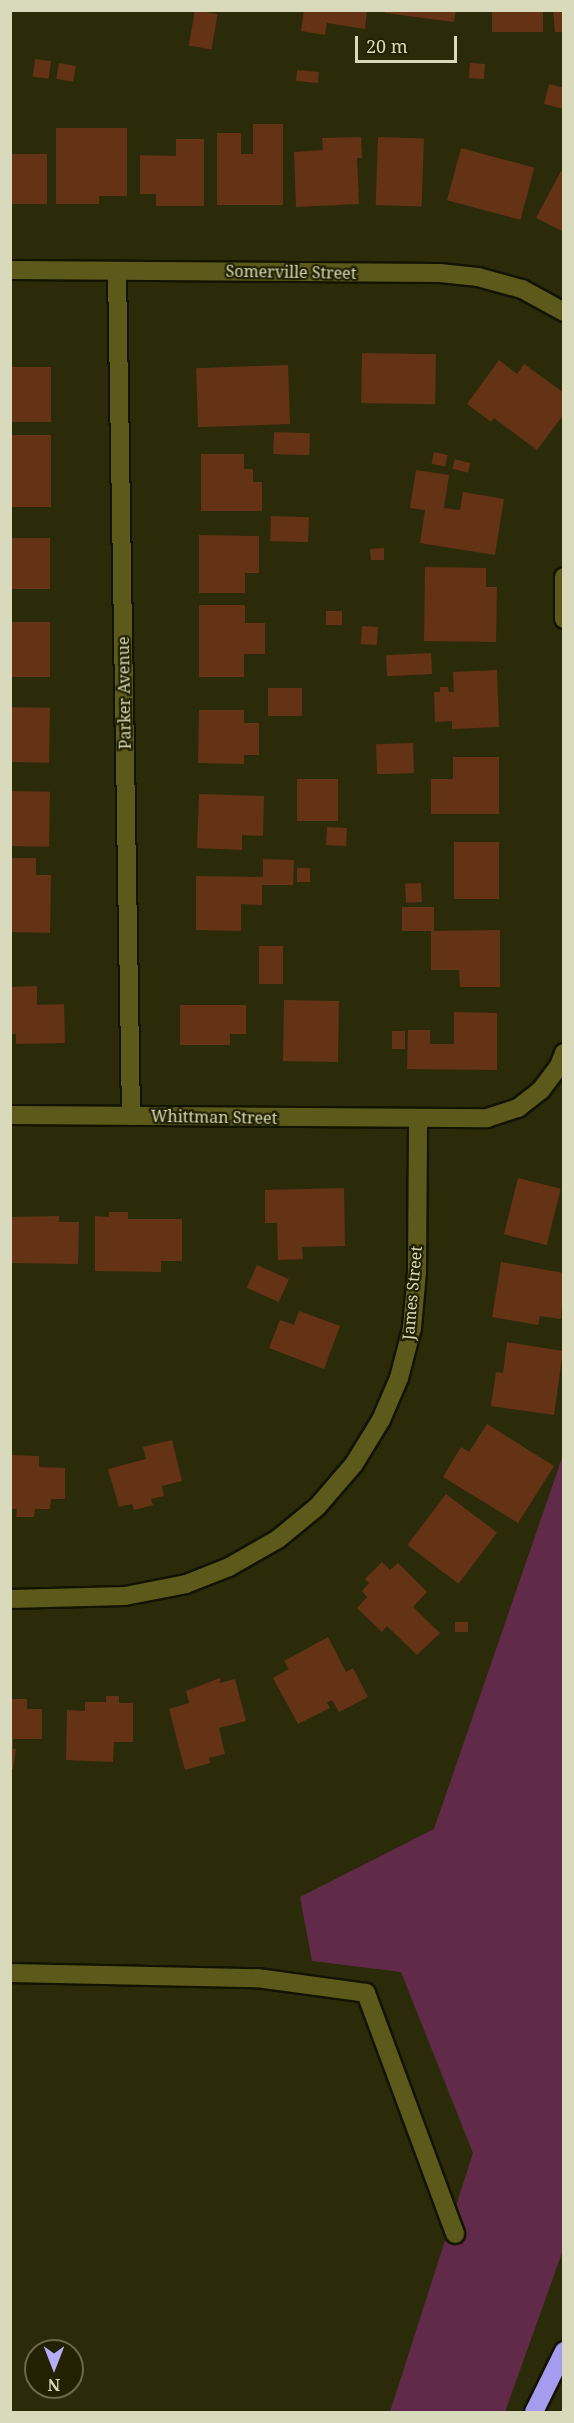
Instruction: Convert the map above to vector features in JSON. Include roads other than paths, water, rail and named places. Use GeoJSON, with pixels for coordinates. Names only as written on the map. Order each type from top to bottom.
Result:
{"type":"FeatureCollection","features":[{"type":"Feature","properties":{"kind":"highway"},"geometry":{"type":"LineString","coordinates":[[534,2412],[564,2351]]}},
{"type":"Feature","properties":{"kind":"street","name":"Somerville Street"},"geometry":{"type":"LineString","coordinates":[[10,270],[440,273],[478,277],[522,289],[564,312]]}},
{"type":"Feature","properties":{"kind":"street","name":"Parker Avenue"},"geometry":{"type":"LineString","coordinates":[[117,271],[131,1116]]}},
{"type":"Feature","properties":{"kind":"street"},"geometry":{"type":"LineString","coordinates":[[564,576],[564,619]]}},
{"type":"Feature","properties":{"kind":"street","name":"Whittman Street"},"geometry":{"type":"LineString","coordinates":[[10,1115],[487,1118],[518,1107],[542,1090],[559,1066],[564,1053]]}},
{"type":"Feature","properties":{"kind":"street","name":"James Street"},"geometry":{"type":"LineString","coordinates":[[10,1599],[124,1596],[186,1584],[229,1568],[278,1539],[309,1513],[354,1464],[381,1420],[399,1378],[412,1328],[417,1272],[418,1119]]}},
{"type":"Feature","properties":{"kind":"street"},"geometry":{"type":"LineString","coordinates":[[10,1973],[257,1978],[366,1993],[455,2234]]}}]}
